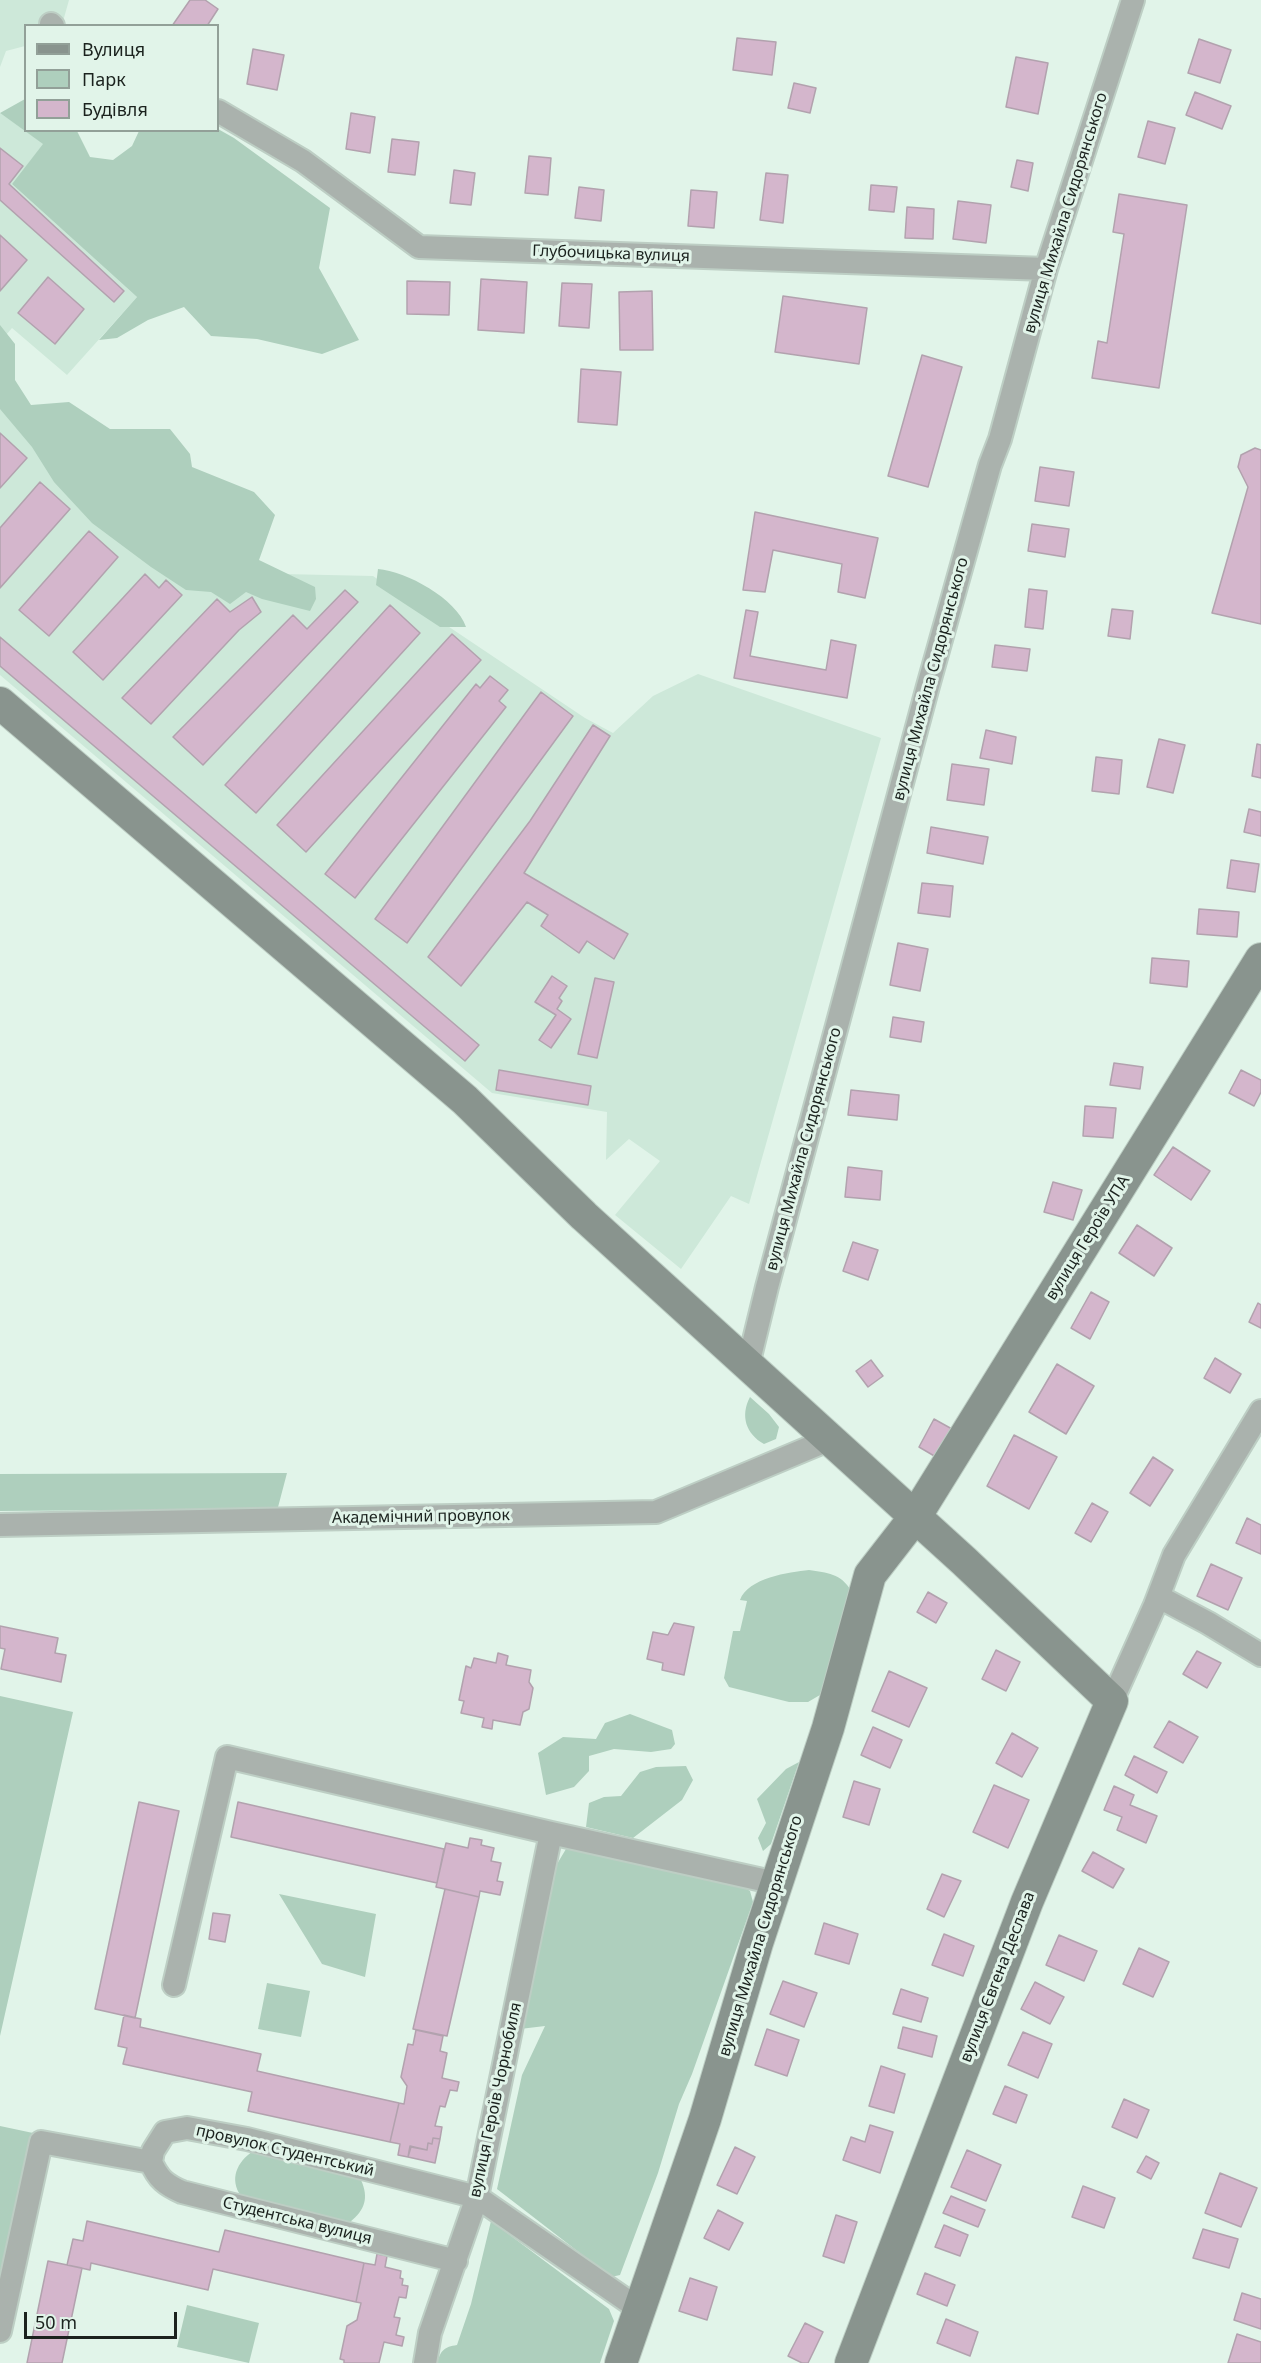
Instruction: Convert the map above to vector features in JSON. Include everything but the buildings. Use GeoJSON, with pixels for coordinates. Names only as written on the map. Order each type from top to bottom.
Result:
{"type":"FeatureCollection","features":[{"type":"Feature","properties":{"kind":"street","name":"вулиця Михайла Сидорянського"},"geometry":{"type":"LineString","coordinates":[[748,1365],[925,697],[1046,269],[1133,0]]}},
{"type":"Feature","properties":{"kind":"street","name":"Глубочицька вулиця"},"geometry":{"type":"LineString","coordinates":[[219,112],[303,161],[419,247],[1046,269]]}},
{"type":"Feature","properties":{"kind":"street"},"geometry":{"type":"LineString","coordinates":[[0,703],[465,1100],[584,1216],[915,1517],[1112,1701]]}},
{"type":"Feature","properties":{"kind":"street","name":"вулиця Героїв УПА"},"geometry":{"type":"LineString","coordinates":[[915,1517],[1261,959]]}},
{"type":"Feature","properties":{"kind":"street","name":"вулиця Євгена Деслава"},"geometry":{"type":"LineString","coordinates":[[851,2363],[1027,1902],[1112,1701],[1159,1597],[1174,1555],[1261,1412]]}},
{"type":"Feature","properties":{"kind":"street","name":"Академічний провулок"},"geometry":{"type":"LineString","coordinates":[[0,1525],[656,1512],[828,1440]]}},
{"type":"Feature","properties":{"kind":"street","name":"вулиця Михайла Сидорянського"},"geometry":{"type":"LineString","coordinates":[[621,2363],[705,2119],[776,1883],[828,1728],[870,1575],[915,1517]]}},
{"type":"Feature","properties":{"kind":"street"},"geometry":{"type":"LineString","coordinates":[[1159,1597],[1261,1655]]}},
{"type":"Feature","properties":{"kind":"street"},"geometry":{"type":"LineString","coordinates":[[174,1985],[227,1756],[551,1833],[776,1883]]}},
{"type":"Feature","properties":{"kind":"street","name":"вулиця Героїв Чорнобиля"},"geometry":{"type":"LineString","coordinates":[[425,2363],[430,2333],[477,2197],[551,1833]]}},
{"type":"Feature","properties":{"kind":"street","name":"провулок Студентський"},"geometry":{"type":"LineString","coordinates":[[151,2162],[153,2151],[165,2132],[187,2128],[248,2139],[477,2197]]}},
{"type":"Feature","properties":{"kind":"street"},"geometry":{"type":"LineString","coordinates":[[0,2331],[41,2142],[151,2162]]}},
{"type":"Feature","properties":{"kind":"street","name":"Студентська вулиця"},"geometry":{"type":"LineString","coordinates":[[151,2162],[156,2174],[166,2186],[182,2192],[456,2260]]}},
{"type":"Feature","properties":{"kind":"street"},"geometry":{"type":"LineString","coordinates":[[477,2197],[639,2308]]}},
{"type":"Feature","properties":{"kind":"shaded area"},"geometry":{"type":"Polygon","coordinates":[[[0,0],[69,0],[62,24],[24,24],[24,46],[6,51],[0,67],[0,0]]]}},
{"type":"Feature","properties":{"kind":"shaded area"},"geometry":{"type":"Polygon","coordinates":[[[0,113],[44,144],[12,184],[137,297],[67,375],[12,328],[0,342],[0,113]]]}},
{"type":"Feature","properties":{"kind":"shaded area"},"geometry":{"type":"Polygon","coordinates":[[[0,387],[192,572],[373,576],[585,718],[613,733],[653,696],[698,674],[881,738],[749,1204],[731,1196],[681,1269],[615,1215],[660,1161],[629,1139],[606,1160],[607,1112],[492,1093],[0,675],[0,387]]]}},
{"type":"Feature","properties":{"kind":"green space"},"geometry":{"type":"Polygon","coordinates":[[[24,100],[24,130],[0,113],[24,100]]]}},
{"type":"Feature","properties":{"kind":"green space"},"geometry":{"type":"Polygon","coordinates":[[[219,130],[234,138],[330,208],[319,268],[359,340],[322,354],[257,339],[211,336],[184,307],[148,320],[117,338],[99,340],[137,297],[12,184],[43,144],[26,132],[78,132],[90,157],[113,160],[132,146],[139,132],[219,132],[219,130]]]}},
{"type":"Feature","properties":{"kind":"green space"},"geometry":{"type":"Polygon","coordinates":[[[0,325],[15,344],[15,380],[31,405],[69,402],[110,429],[170,429],[190,454],[192,467],[254,492],[275,515],[259,560],[315,587],[316,599],[310,611],[262,599],[246,592],[230,604],[211,592],[186,590],[92,523],[54,482],[32,447],[0,409],[0,325]]]}},
{"type":"Feature","properties":{"kind":"green space"},"geometry":{"type":"Polygon","coordinates":[[[378,569],[402,575],[429,588],[452,606],[466,627],[440,627],[376,585],[378,569]]]}},
{"type":"Feature","properties":{"kind":"green space"},"geometry":{"type":"Polygon","coordinates":[[[750,1397],[769,1414],[779,1427],[776,1439],[764,1444],[749,1430],[745,1411],[750,1397]]]}},
{"type":"Feature","properties":{"kind":"green space"},"geometry":{"type":"Polygon","coordinates":[[[287,1473],[277,1511],[264,1509],[0,1511],[0,1474],[287,1473]]]}},
{"type":"Feature","properties":{"kind":"green space"},"geometry":{"type":"Polygon","coordinates":[[[809,1570],[838,1577],[851,1591],[820,1695],[808,1702],[789,1702],[729,1687],[724,1678],[733,1631],[740,1631],[747,1601],[740,1600],[744,1592],[760,1581],[791,1572],[809,1570]]]}},
{"type":"Feature","properties":{"kind":"green space"},"geometry":{"type":"Polygon","coordinates":[[[0,1696],[73,1712],[0,2036],[0,1696]]]}},
{"type":"Feature","properties":{"kind":"green space"},"geometry":{"type":"Polygon","coordinates":[[[630,1714],[672,1730],[675,1744],[671,1749],[651,1752],[614,1749],[589,1756],[589,1771],[574,1787],[546,1795],[538,1753],[563,1737],[596,1739],[605,1723],[630,1714]]]}},
{"type":"Feature","properties":{"kind":"green space"},"geometry":{"type":"Polygon","coordinates":[[[799,1762],[771,1844],[763,1851],[758,1838],[766,1823],[757,1799],[786,1769],[799,1762]]]}},
{"type":"Feature","properties":{"kind":"green space"},"geometry":{"type":"Polygon","coordinates":[[[686,1766],[693,1780],[682,1800],[633,1838],[586,1827],[589,1803],[604,1797],[621,1796],[640,1772],[656,1767],[686,1766]]]}},
{"type":"Feature","properties":{"kind":"green space"},"geometry":{"type":"Polygon","coordinates":[[[577,1846],[738,1884],[750,1891],[753,1902],[692,2074],[679,2104],[658,2173],[620,2275],[611,2277],[497,2189],[522,2075],[545,2026],[520,2029],[551,1874],[566,1849],[577,1846]]]}},
{"type":"Feature","properties":{"kind":"green space"},"geometry":{"type":"Polygon","coordinates":[[[279,1894],[376,1914],[365,1977],[322,1964],[279,1894]]]}},
{"type":"Feature","properties":{"kind":"green space"},"geometry":{"type":"Polygon","coordinates":[[[267,1983],[310,1991],[301,2037],[258,2029],[267,1983]]]}},
{"type":"Feature","properties":{"kind":"green space"},"geometry":{"type":"Polygon","coordinates":[[[0,2126],[33,2133],[0,2286],[0,2126]]]}},
{"type":"Feature","properties":{"kind":"green space"},"geometry":{"type":"Polygon","coordinates":[[[253,2151],[361,2180],[365,2192],[362,2208],[350,2222],[241,2196],[237,2190],[236,2171],[247,2155],[253,2151]]]}},
{"type":"Feature","properties":{"kind":"green space"},"geometry":{"type":"Polygon","coordinates":[[[491,2221],[609,2309],[614,2321],[600,2363],[437,2363],[444,2350],[457,2345],[471,2304],[491,2221]]]}},
{"type":"Feature","properties":{"kind":"green space"},"geometry":{"type":"Polygon","coordinates":[[[187,2305],[259,2323],[249,2363],[177,2347],[187,2305]]]}}]}
